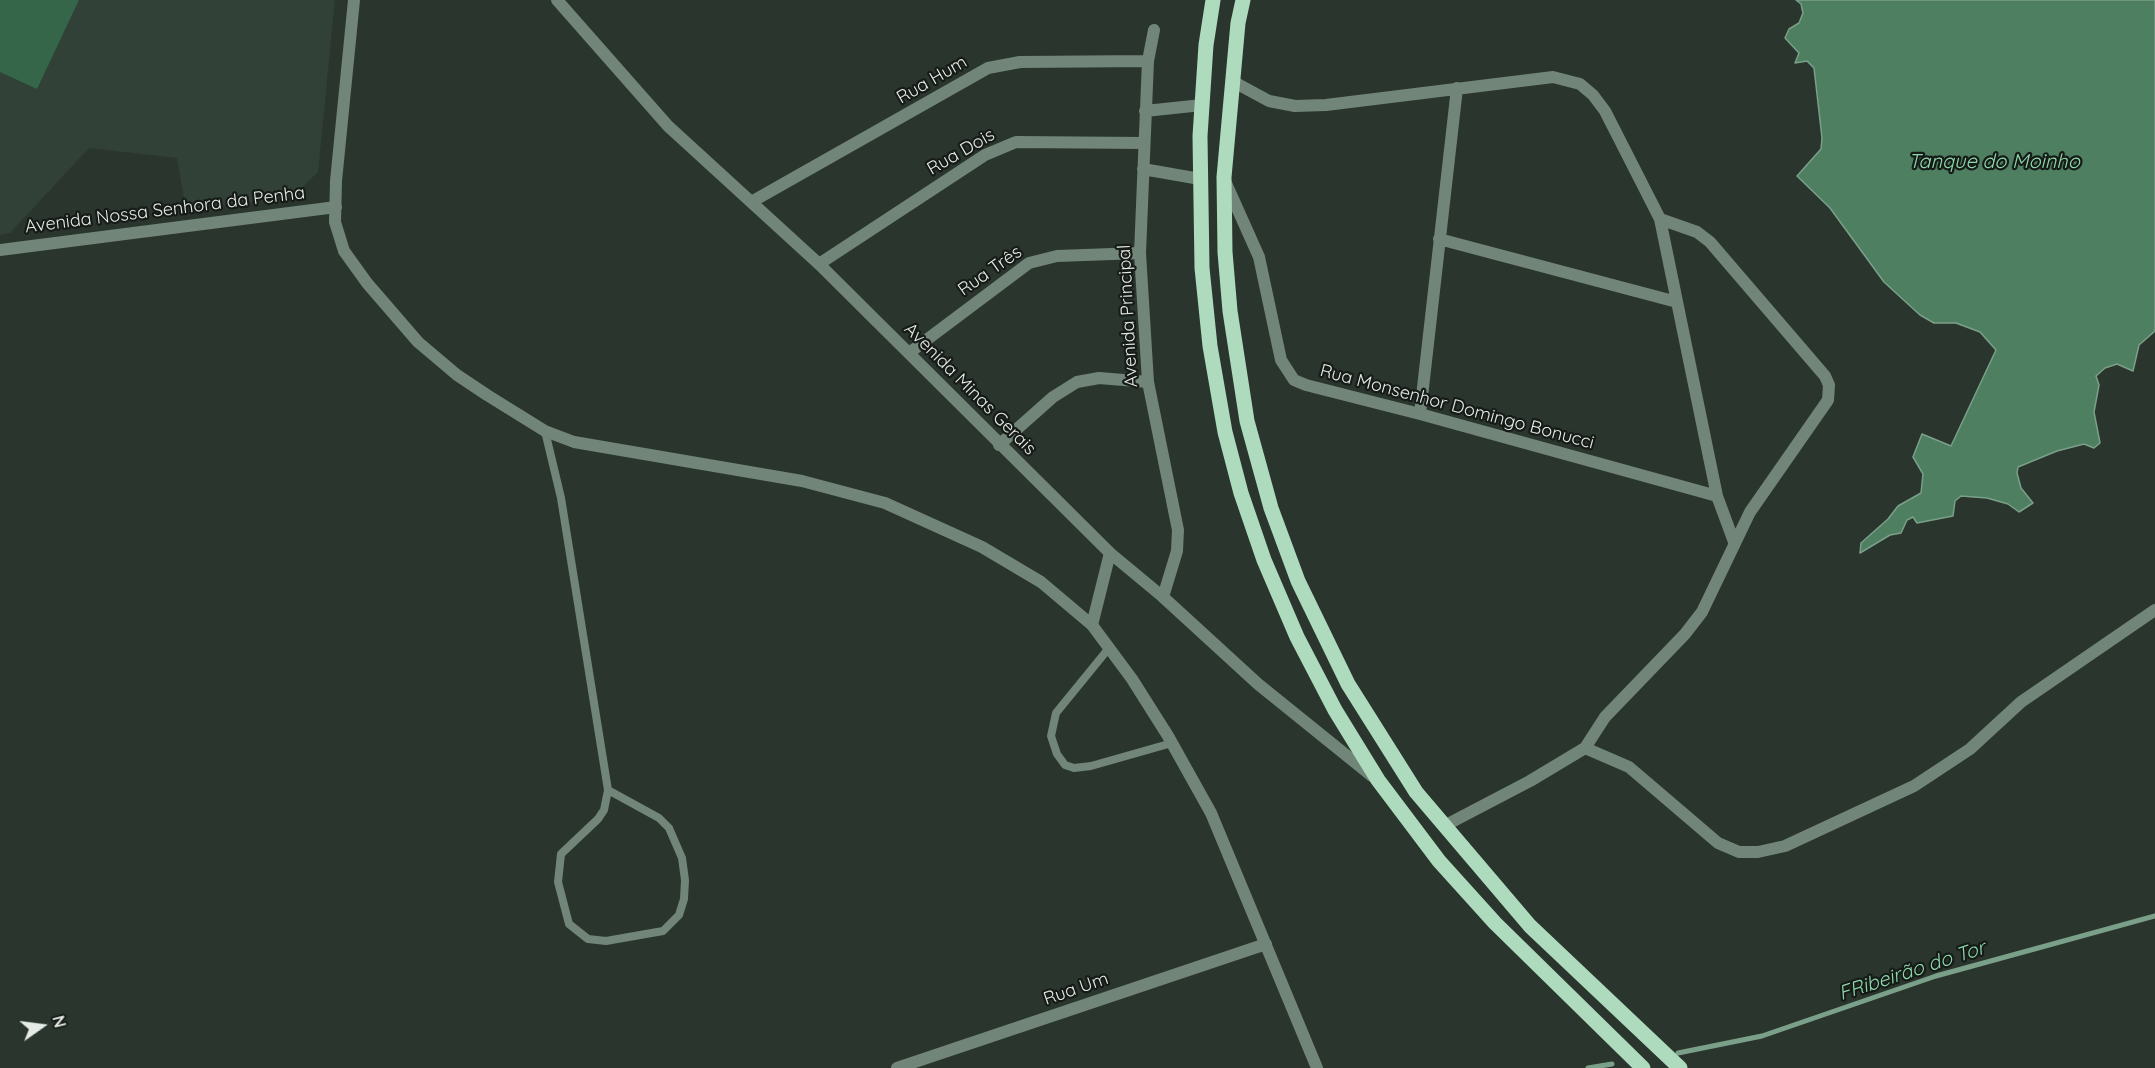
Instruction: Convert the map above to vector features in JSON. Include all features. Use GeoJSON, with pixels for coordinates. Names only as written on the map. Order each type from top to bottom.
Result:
{"type":"FeatureCollection","features":[{"type":"Feature","properties":{"kind":"main road"},"geometry":{"type":"LineString","coordinates":[[1213,0],[1202,105],[1200,179],[1202,268],[1210,346],[1225,432],[1241,493],[1264,560],[1297,637],[1335,710],[1378,780],[1439,861],[1495,923],[1643,1068]]}},
{"type":"Feature","properties":{"kind":"main road"},"geometry":{"type":"LineString","coordinates":[[1243,0],[1232,81],[1224,177],[1225,252],[1234,349],[1247,422],[1271,508],[1298,581],[1348,684],[1416,792],[1530,926],[1680,1068]]}},
{"type":"Feature","properties":{"kind":"street"},"geometry":{"type":"LineString","coordinates":[[354,0],[335,222],[344,251],[367,283],[418,342],[457,375],[545,431],[574,442],[802,481],[885,503],[982,547],[1041,582],[1092,625],[1172,743],[1211,813],[1317,1068]]}},
{"type":"Feature","properties":{"kind":"street","name":"Avenida Minas Gerais"},"geometry":{"type":"LineString","coordinates":[[557,0],[668,126],[753,201],[819,264],[1110,553],[1163,597],[1258,684],[1378,780]]}},
{"type":"Feature","properties":{"kind":"street","name":"Avenida Principal"},"geometry":{"type":"LineString","coordinates":[[1155,30],[1148,61],[1140,253],[1148,382],[1178,530],[1177,551],[1163,597]]}},
{"type":"Feature","properties":{"kind":"street","name":"Rua Hum"},"geometry":{"type":"LineString","coordinates":[[753,201],[988,68],[1020,62],[1148,61]]}},
{"type":"Feature","properties":{"kind":"street"},"geometry":{"type":"LineString","coordinates":[[1232,81],[1269,101],[1295,106],[1326,105],[1553,77],[1580,84],[1593,95],[1605,111],[1660,219],[1717,496],[1734,542]]}},
{"type":"Feature","properties":{"kind":"street"},"geometry":{"type":"LineString","coordinates":[[1420,414],[1456,88]]}},
{"type":"Feature","properties":{"kind":"street"},"geometry":{"type":"LineString","coordinates":[[1145,111],[1202,105]]}},
{"type":"Feature","properties":{"kind":"street","name":"Rua Dois"},"geometry":{"type":"LineString","coordinates":[[819,264],[985,155],[1016,142],[1143,143]]}},
{"type":"Feature","properties":{"kind":"street"},"geometry":{"type":"LineString","coordinates":[[1143,170],[1200,179]]}},
{"type":"Feature","properties":{"kind":"street","name":"Rua Monsenhor Domingo Bonucci"},"geometry":{"type":"LineString","coordinates":[[1224,177],[1259,257],[1281,360],[1287,372],[1306,385],[1717,496]]}},
{"type":"Feature","properties":{"kind":"street","name":"Avenida Nossa Senhora da Penha"},"geometry":{"type":"LineString","coordinates":[[0,250],[336,207]]}},
{"type":"Feature","properties":{"kind":"street"},"geometry":{"type":"LineString","coordinates":[[1444,826],[1530,781],[1585,748],[1605,717],[1685,634],[1702,612],[1734,542],[1772,478],[1828,400],[1829,385],[1825,376],[1710,242],[1697,232],[1660,219]]}},
{"type":"Feature","properties":{"kind":"street"},"geometry":{"type":"LineString","coordinates":[[1439,239],[1677,302]]}},
{"type":"Feature","properties":{"kind":"street","name":"Rua Três"},"geometry":{"type":"LineString","coordinates":[[909,353],[1029,263],[1057,256],[1140,253]]}},
{"type":"Feature","properties":{"kind":"street"},"geometry":{"type":"LineString","coordinates":[[999,444],[1053,396],[1077,382],[1099,378],[1148,382]]}},
{"type":"Feature","properties":{"kind":"street"},"geometry":{"type":"LineString","coordinates":[[1092,625],[1110,553]]}},
{"type":"Feature","properties":{"kind":"street"},"geometry":{"type":"LineString","coordinates":[[1585,748],[1629,767],[1718,843],[1739,852],[1758,852],[1785,846],[1924,780],[1970,749],[2021,702],[2155,610]]}},
{"type":"Feature","properties":{"kind":"street","name":"Rua Um"},"geometry":{"type":"LineString","coordinates":[[897,1068],[1266,944]]}},
{"type":"Feature","properties":{"kind":"lane"},"geometry":{"type":"LineString","coordinates":[[545,431],[561,498],[608,790],[604,810],[598,819],[561,854],[558,882],[569,924],[588,939],[606,941],[663,931],[679,915],[684,899],[682,858],[677,842],[669,828],[659,818],[608,790]]}},
{"type":"Feature","properties":{"kind":"lane"},"geometry":{"type":"LineString","coordinates":[[1109,648],[1056,713],[1051,736],[1057,754],[1065,765],[1074,768],[1091,766],[1172,743]]}},
{"type":"Feature","properties":{"kind":"shaded area"},"geometry":{"type":"Polygon","coordinates":[[[0,0],[335,0],[318,172],[292,197],[186,210],[177,158],[89,148],[10,233],[0,235],[0,0]]]}},
{"type":"Feature","properties":{"kind":"water","name":"Tanque do Moinho"},"geometry":{"type":"Polygon","coordinates":[[[1796,0],[2155,0],[2155,331],[2139,345],[2133,371],[2117,364],[2105,368],[2096,376],[2099,385],[2094,412],[2100,443],[2094,448],[2084,444],[2057,451],[2018,467],[2017,473],[2021,488],[2033,503],[2019,512],[2008,504],[1987,498],[1961,496],[1955,501],[1953,516],[1917,523],[1913,517],[1907,520],[1901,533],[1890,535],[1860,553],[1861,543],[1888,519],[1898,506],[1921,493],[1923,474],[1913,457],[1922,434],[1951,446],[1996,350],[1980,332],[1956,323],[1934,323],[1920,315],[1884,282],[1830,208],[1797,176],[1821,149],[1822,138],[1814,68],[1807,61],[1795,63],[1799,53],[1785,38],[1789,29],[1799,23],[1803,13],[1801,4],[1796,0]]]}},
{"type":"Feature","properties":{"kind":"building"},"geometry":{"type":"Polygon","coordinates":[[[0,0],[79,0],[37,89],[0,72],[0,0]]]}},
{"type":"Feature","properties":{"kind":"waterway","name":"FRibeirão do Tor"},"geometry":{"type":"LineString","coordinates":[[1678,1053],[1762,1036],[1936,976],[2155,916]]}},
{"type":"Feature","properties":{"kind":"waterway","name":"FRibeirão do Tor"},"geometry":{"type":"LineString","coordinates":[[1588,1068],[1612,1064]]}}]}
